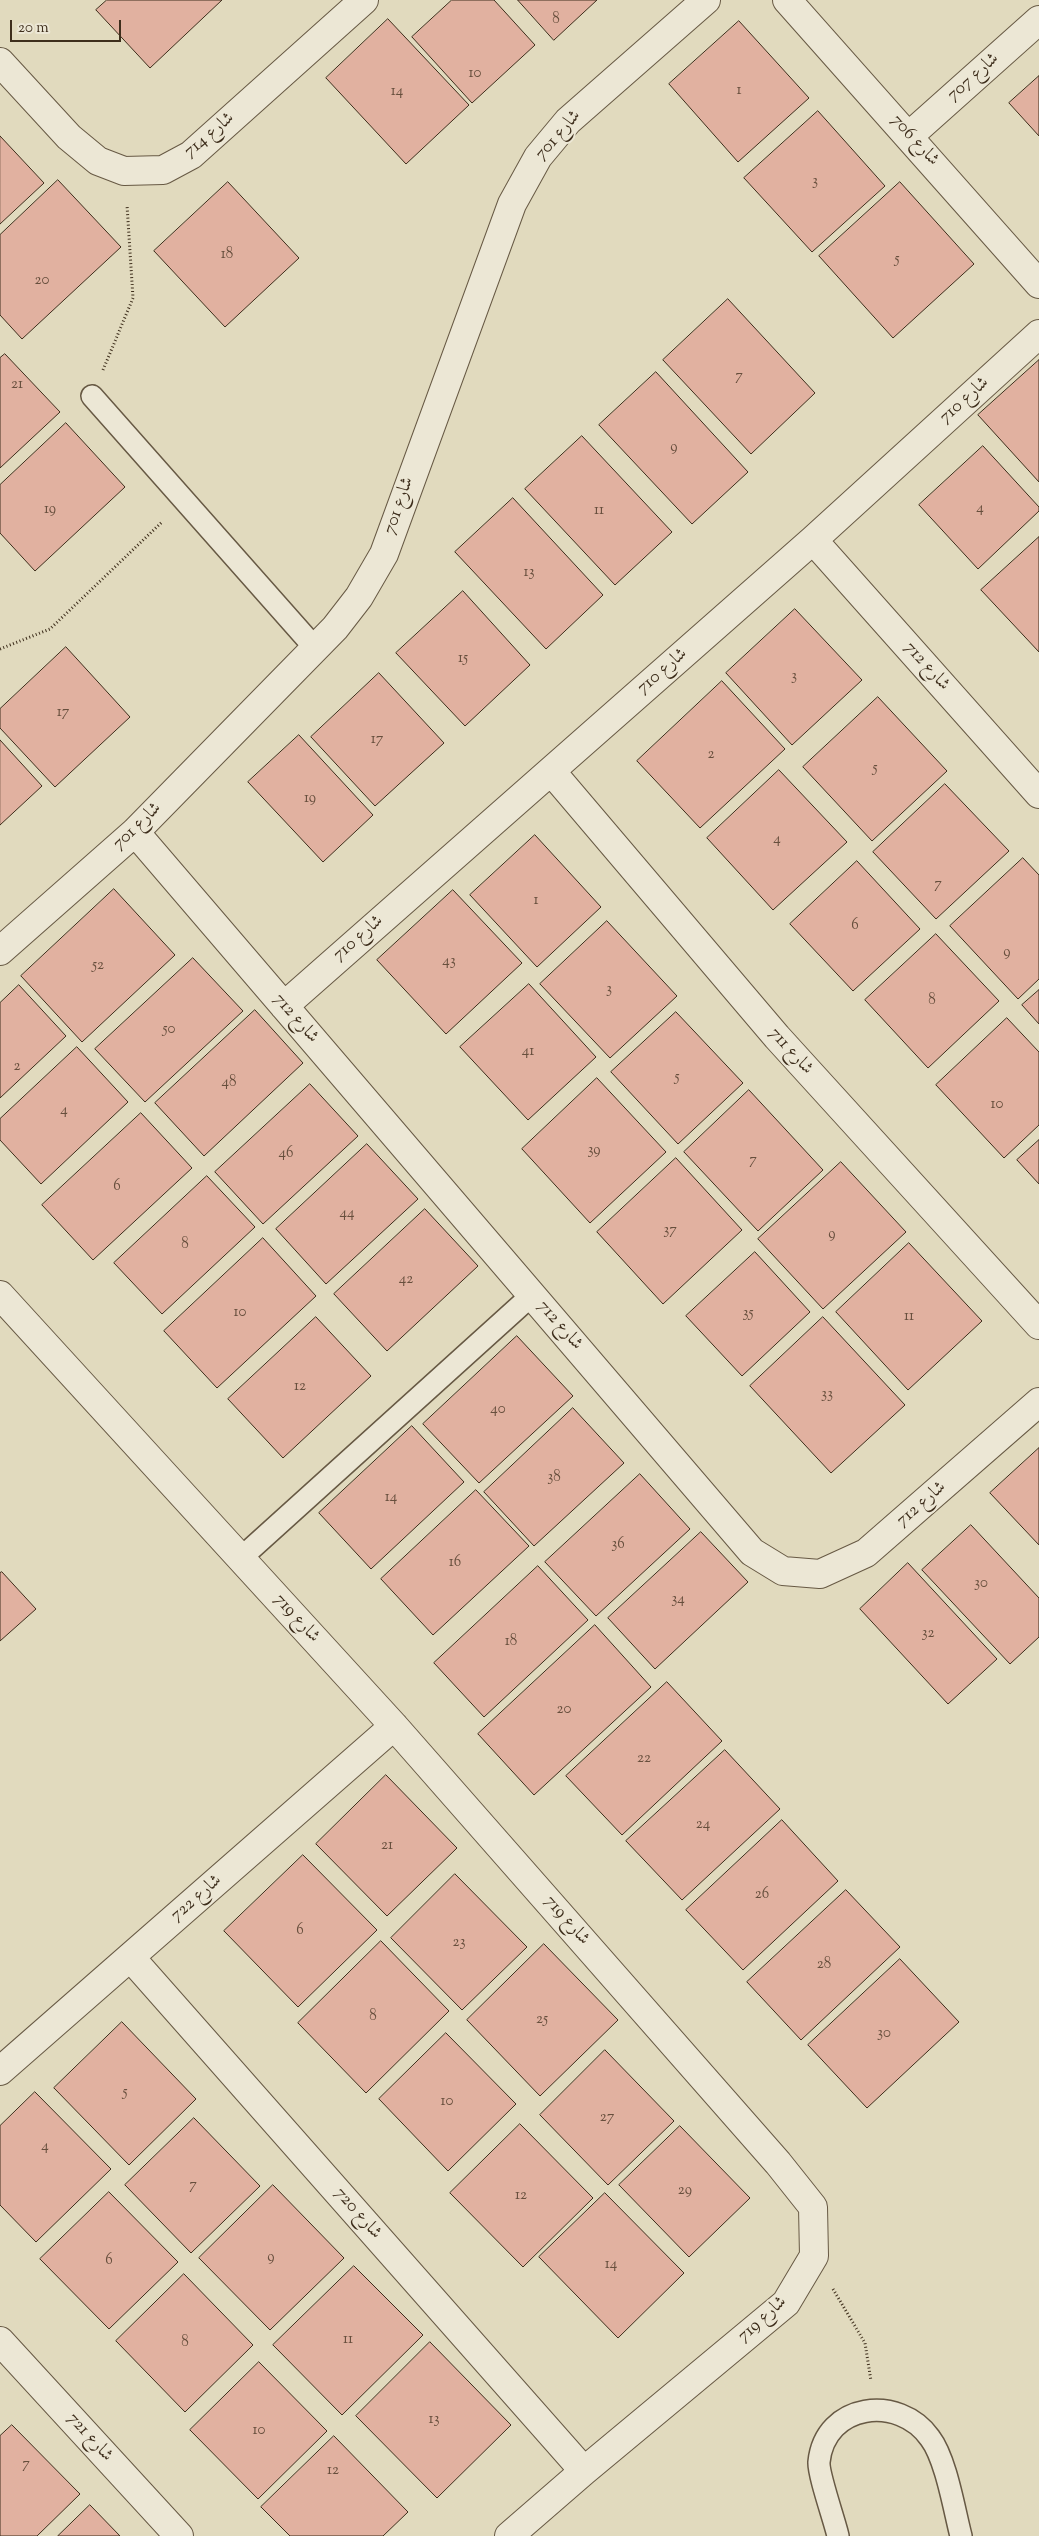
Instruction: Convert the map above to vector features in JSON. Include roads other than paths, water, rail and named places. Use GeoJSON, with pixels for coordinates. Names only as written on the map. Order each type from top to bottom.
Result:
{"type":"FeatureCollection","features":[{"type":"Feature","properties":{"kind":"street","name":"شارع 714"},"geometry":{"type":"LineString","coordinates":[[0,62],[69,136],[98,160],[124,171],[163,170],[191,155],[364,0]]}},
{"type":"Feature","properties":{"kind":"street","name":"شارع 701"},"geometry":{"type":"LineString","coordinates":[[0,952],[135,832],[335,628],[359,597],[384,554],[487,268],[512,204],[538,157],[568,121],[706,0]]}},
{"type":"Feature","properties":{"kind":"street","name":"شارع 706"},"geometry":{"type":"LineString","coordinates":[[787,0],[1039,284]]}},
{"type":"Feature","properties":{"kind":"street","name":"شارع 707"},"geometry":{"type":"LineString","coordinates":[[909,136],[1039,20]]}},
{"type":"Feature","properties":{"kind":"street","name":"شارع 710"},"geometry":{"type":"LineString","coordinates":[[284,1006],[813,540],[1039,334]]}},
{"type":"Feature","properties":{"kind":"street","name":"شارع 712"},"geometry":{"type":"LineString","coordinates":[[813,540],[1039,794]]}},
{"type":"Feature","properties":{"kind":"street","name":"شارع 711"},"geometry":{"type":"LineString","coordinates":[[551,771],[777,1037],[1039,1325]]}},
{"type":"Feature","properties":{"kind":"street","name":"شارع 712"},"geometry":{"type":"LineString","coordinates":[[135,832],[752,1552],[783,1571],[820,1574],[866,1553],[1039,1402]]}},
{"type":"Feature","properties":{"kind":"street","name":"شارع 719"},"geometry":{"type":"LineString","coordinates":[[0,1295],[394,1726],[796,2185],[813,2207],[814,2256],[786,2303],[509,2536]]}},
{"type":"Feature","properties":{"kind":"street","name":"شارع 722"},"geometry":{"type":"LineString","coordinates":[[0,2071],[394,1726]]}},
{"type":"Feature","properties":{"kind":"street","name":"شارع 720"},"geometry":{"type":"LineString","coordinates":[[131,1958],[584,2471]]}},
{"type":"Feature","properties":{"kind":"street","name":"شارع 721"},"geometry":{"type":"LineString","coordinates":[[0,2341],[179,2536]]}},
{"type":"Feature","properties":{"kind":"lane"},"geometry":{"type":"LineString","coordinates":[[92,396],[315,648]]}},
{"type":"Feature","properties":{"kind":"lane"},"geometry":{"type":"LineString","coordinates":[[241,1558],[532,1295]]}},
{"type":"Feature","properties":{"kind":"lane"},"geometry":{"type":"LineString","coordinates":[[838,2536],[819,2464],[825,2441],[840,2422],[857,2413],[876,2409],[899,2412],[920,2425],[932,2439],[940,2458],[961,2536]]}}]}
